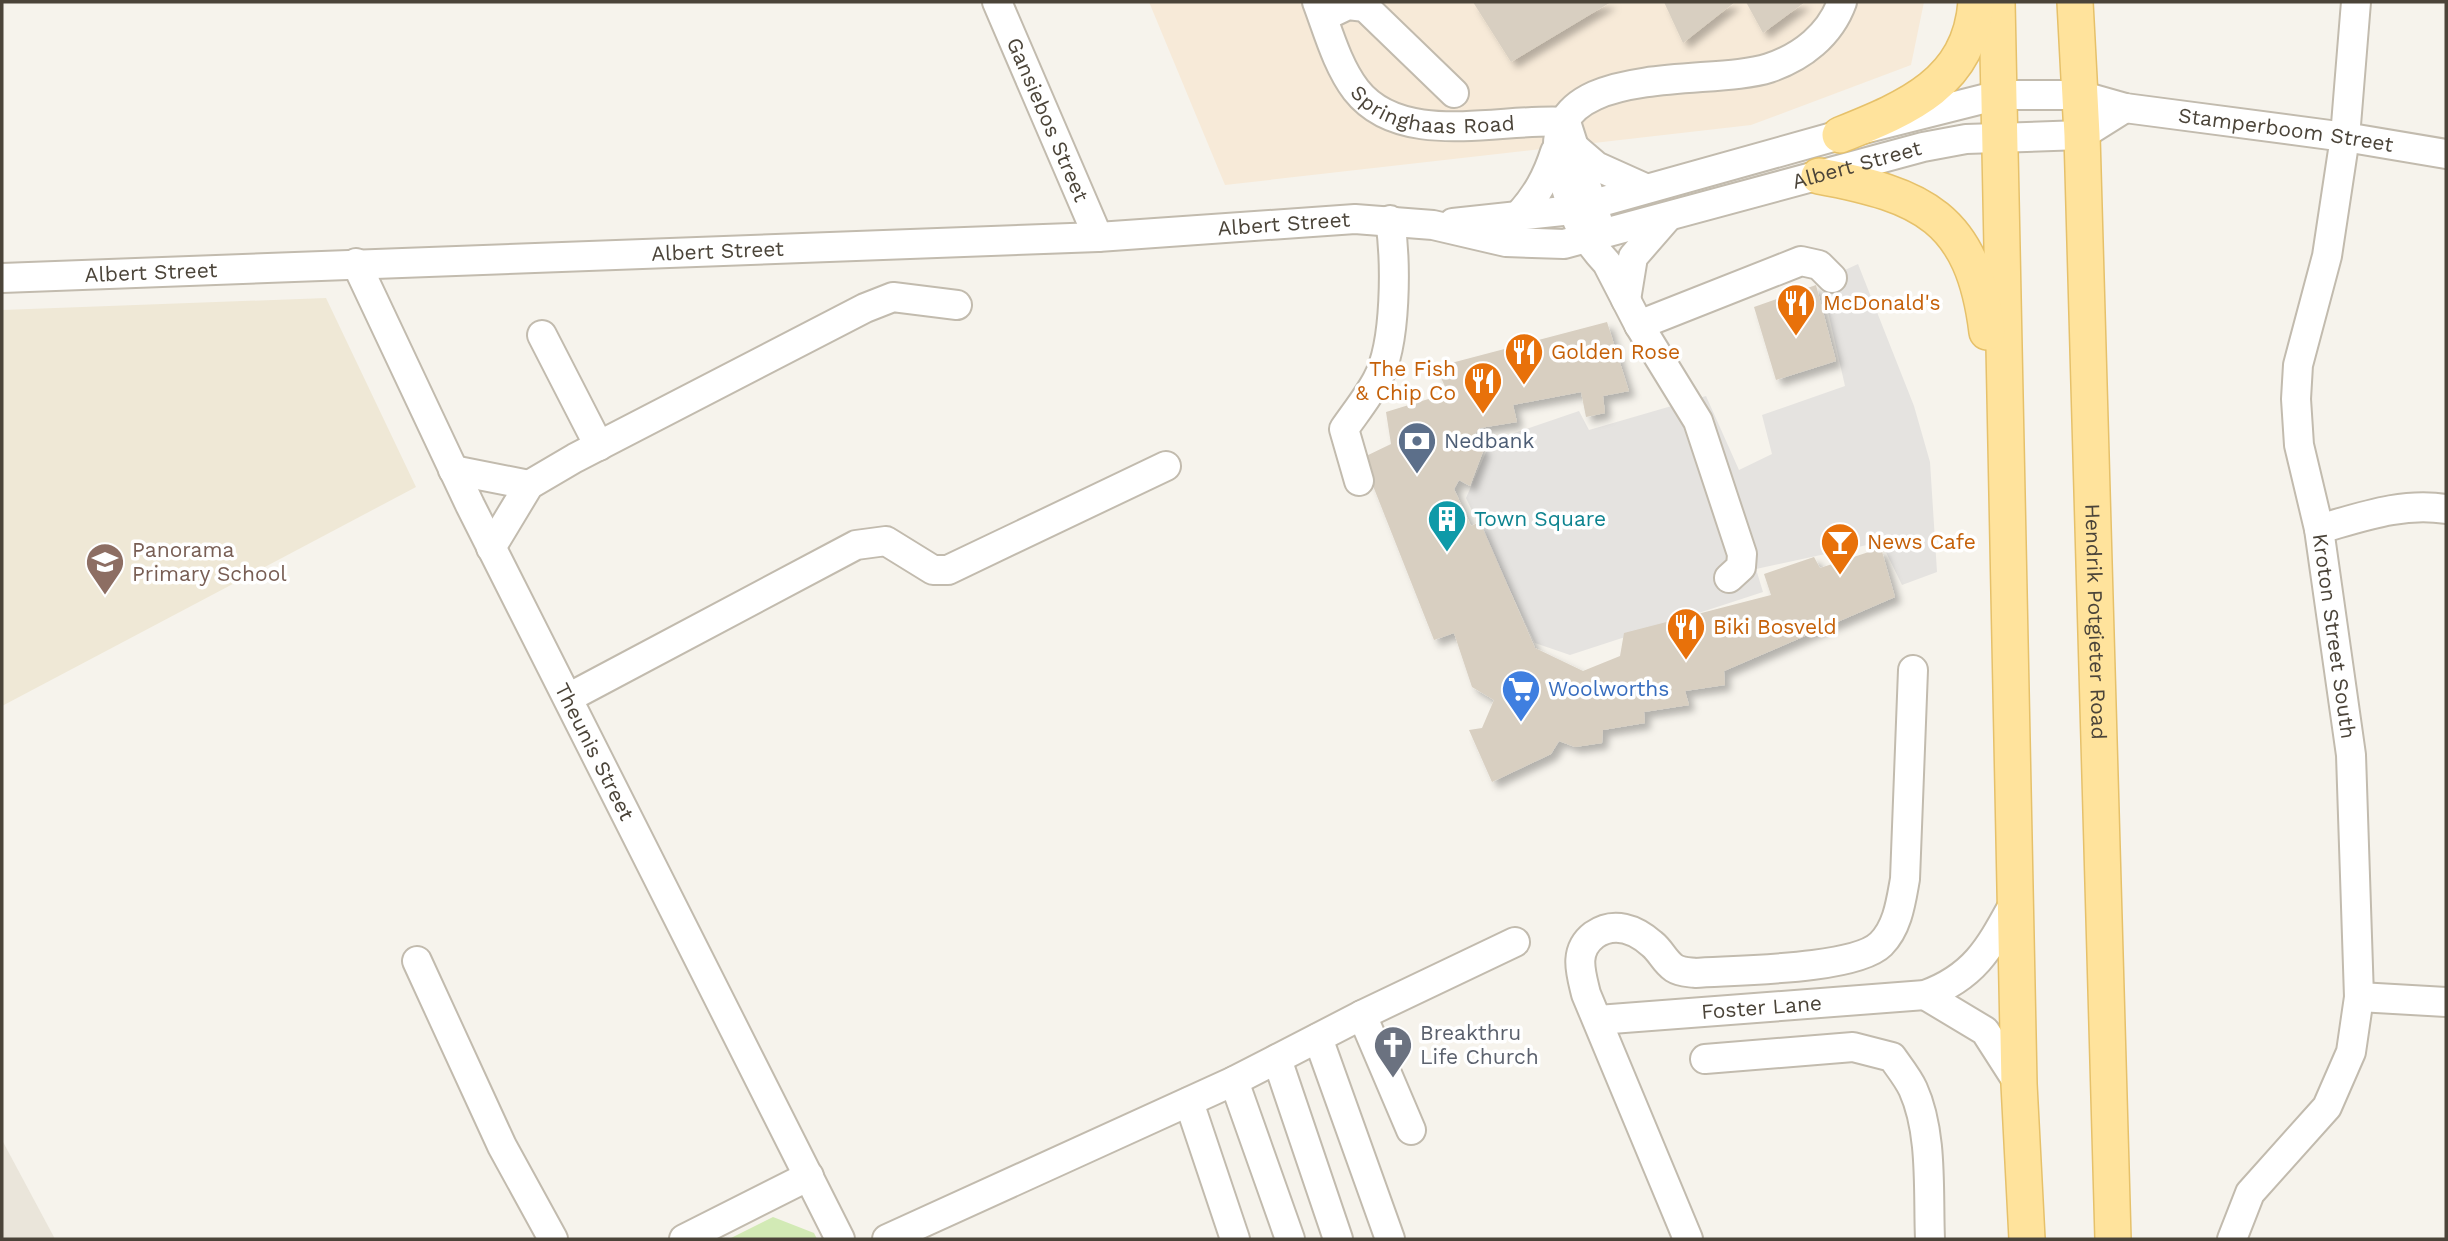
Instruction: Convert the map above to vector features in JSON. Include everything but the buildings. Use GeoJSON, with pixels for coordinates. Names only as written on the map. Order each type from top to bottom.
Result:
{"type":"FeatureCollection","features":[{"type":"Feature","properties":{"kind":"main road"},"geometry":{"type":"LineString","coordinates":[[1840,135],[1930,92],[1953,69],[1968,42],[1976,2]]}},
{"type":"Feature","properties":{"kind":"main road"},"geometry":{"type":"LineString","coordinates":[[1997,2],[2019,1084],[2027,1239]]}},
{"type":"Feature","properties":{"kind":"main road","name":"Hendrik Potgieter Road"},"geometry":{"type":"LineString","coordinates":[[2075,2],[2082,135],[2113,1239]]}},
{"type":"Feature","properties":{"kind":"main road"},"geometry":{"type":"LineString","coordinates":[[1819,176],[1879,187],[1899,194],[1933,213],[1955,238],[1969,261],[1980,289],[2005,474]]}},
{"type":"Feature","properties":{"kind":"street","name":"Gansiebos Street"},"geometry":{"type":"LineString","coordinates":[[997,2],[1098,237]]}},
{"type":"Feature","properties":{"kind":"street"},"geometry":{"type":"LineString","coordinates":[[1729,579],[1741,567],[1742,554],[1704,436],[1698,421],[1639,325],[1593,237],[1565,150],[1566,122],[1585,100],[1632,83],[1739,74],[1768,68],[1793,58],[1820,37],[1842,2]]}},
{"type":"Feature","properties":{"kind":"street","name":"Kroton Street South"},"geometry":{"type":"LineString","coordinates":[[2232,1239],[2250,1193],[2328,1107],[2350,1052],[2359,997],[2351,755],[2319,529],[2300,445],[2297,387],[2298,365],[2326,256],[2345,136],[2356,2]]}},
{"type":"Feature","properties":{"kind":"street"},"geometry":{"type":"LineString","coordinates":[[1320,9],[1348,5],[1365,7],[1454,93]]}},
{"type":"Feature","properties":{"kind":"street","name":"Springhaas Road"},"geometry":{"type":"LineString","coordinates":[[1320,9],[1346,74],[1358,92],[1399,119],[1435,126],[1536,120],[1566,122]]}},
{"type":"Feature","properties":{"kind":"street","name":"Albert Street"},"geometry":{"type":"LineString","coordinates":[[1433,225],[1582,207],[1840,135],[1999,95],[2079,95]]}},
{"type":"Feature","properties":{"kind":"street","name":"Stamperboom Street"},"geometry":{"type":"LineString","coordinates":[[2079,95],[2125,108],[2345,136],[2446,154]]}},
{"type":"Feature","properties":{"kind":"street"},"geometry":{"type":"LineString","coordinates":[[2082,135],[2125,108]]}},
{"type":"Feature","properties":{"kind":"street","name":"Albert Street"},"geometry":{"type":"LineString","coordinates":[[2,278],[1098,237],[1316,221],[1390,220],[1433,225],[1476,236],[1542,246],[1666,219],[1879,157],[1923,147],[1966,139],[2082,135]]}},
{"type":"Feature","properties":{"kind":"street"},"geometry":{"type":"LineString","coordinates":[[1565,150],[1645,188]]}},
{"type":"Feature","properties":{"kind":"street"},"geometry":{"type":"LineString","coordinates":[[1519,215],[1535,197],[1565,150]]}},
{"type":"Feature","properties":{"kind":"street"},"geometry":{"type":"LineString","coordinates":[[1626,300],[1633,257],[1666,219]]}},
{"type":"Feature","properties":{"kind":"street"},"geometry":{"type":"LineString","coordinates":[[1359,481],[1344,429],[1378,379],[1385,361],[1396,260],[1390,220]]}},
{"type":"Feature","properties":{"kind":"street"},"geometry":{"type":"LineString","coordinates":[[1639,325],[1801,261],[1819,265],[1832,278]]}},
{"type":"Feature","properties":{"kind":"street","name":"Theunis Street"},"geometry":{"type":"LineString","coordinates":[[356,263],[491,548],[840,1239]]}},
{"type":"Feature","properties":{"kind":"street"},"geometry":{"type":"LineString","coordinates":[[491,548],[528,485],[599,446],[872,305],[893,297],[957,305]]}},
{"type":"Feature","properties":{"kind":"street"},"geometry":{"type":"LineString","coordinates":[[542,335],[599,446]]}},
{"type":"Feature","properties":{"kind":"street"},"geometry":{"type":"LineString","coordinates":[[568,698],[856,545],[886,541],[933,570],[948,570],[1166,466]]}},
{"type":"Feature","properties":{"kind":"street"},"geometry":{"type":"LineString","coordinates":[[453,470],[528,485]]}},
{"type":"Feature","properties":{"kind":"street"},"geometry":{"type":"LineString","coordinates":[[2319,529],[2387,510],[2424,506],[2446,509]]}},
{"type":"Feature","properties":{"kind":"street"},"geometry":{"type":"LineString","coordinates":[[1688,1239],[1598,1020],[1579,966],[1580,953],[1590,938],[1602,929],[1622,926],[1653,945],[1677,970],[1695,973],[1820,964],[1865,956],[1881,944],[1899,910],[1905,878],[1913,670]]}},
{"type":"Feature","properties":{"kind":"street","name":"Foster Lane"},"geometry":{"type":"LineString","coordinates":[[1598,1020],[1925,995],[1950,986],[1971,970],[2017,897]]}},
{"type":"Feature","properties":{"kind":"street"},"geometry":{"type":"LineString","coordinates":[[887,1239],[1234,1081],[1362,1015],[1515,942]]}},
{"type":"Feature","properties":{"kind":"street"},"geometry":{"type":"LineString","coordinates":[[417,961],[502,1146],[553,1239]]}},
{"type":"Feature","properties":{"kind":"street"},"geometry":{"type":"LineString","coordinates":[[1925,995],[1985,1031],[2019,1084]]}},
{"type":"Feature","properties":{"kind":"street"},"geometry":{"type":"LineString","coordinates":[[2359,997],[2446,1002]]}},
{"type":"Feature","properties":{"kind":"street"},"geometry":{"type":"LineString","coordinates":[[1362,1015],[1411,1130]]}},
{"type":"Feature","properties":{"kind":"street"},"geometry":{"type":"LineString","coordinates":[[1318,1038],[1390,1239]]}},
{"type":"Feature","properties":{"kind":"street"},"geometry":{"type":"LineString","coordinates":[[1705,1059],[1853,1047],[1892,1057],[1913,1088],[1920,1111],[1925,1138],[1930,1239]]}},
{"type":"Feature","properties":{"kind":"street"},"geometry":{"type":"LineString","coordinates":[[1277,1059],[1338,1239]]}},
{"type":"Feature","properties":{"kind":"street"},"geometry":{"type":"LineString","coordinates":[[1234,1081],[1290,1239]]}},
{"type":"Feature","properties":{"kind":"street"},"geometry":{"type":"LineString","coordinates":[[1189,1102],[1235,1239]]}},
{"type":"Feature","properties":{"kind":"street"},"geometry":{"type":"LineString","coordinates":[[684,1239],[809,1176]]}},
{"type":"Feature","properties":{"kind":"shaded area"},"geometry":{"type":"Polygon","coordinates":[[[1149,2],[1924,2],[1911,65],[1751,125],[1225,185],[1149,2]]]}},
{"type":"Feature","properties":{"kind":"shaded area"},"geometry":{"type":"Polygon","coordinates":[[[1858,264],[1914,406],[1930,462],[1937,572],[1902,585],[1881,542],[1756,569],[1763,592],[1570,655],[1535,643],[1466,498],[1491,441],[1579,411],[1589,430],[1706,396],[1739,470],[1772,454],[1762,415],[1845,386],[1821,281],[1858,264]]]}},
{"type":"Feature","properties":{"kind":"shaded area","name":"Panorama Primary School"},"geometry":{"type":"Polygon","coordinates":[[[326,298],[416,487],[2,706],[2,310],[326,298]]]}},
{"type":"Feature","properties":{"kind":"shaded area"},"geometry":{"type":"Polygon","coordinates":[[[2,1140],[55,1239],[2,1239],[2,1140]]]}},
{"type":"Feature","properties":{"kind":"green space"},"geometry":{"type":"Polygon","coordinates":[[[773,1217],[814,1233],[817,1239],[729,1239],[773,1217]]]}},
{"type":"Feature","properties":{"kind":"place","name":"McDonald's"},"geometry":{"type":"Point","coordinates":[1796,337]}},
{"type":"Feature","properties":{"kind":"place","name":"Golden Rose"},"geometry":{"type":"Point","coordinates":[1524,386]}},
{"type":"Feature","properties":{"kind":"place","name":"The Fish & Chip Co"},"geometry":{"type":"Point","coordinates":[1483,415]}},
{"type":"Feature","properties":{"kind":"place","name":"Nedbank"},"geometry":{"type":"Point","coordinates":[1417,475]}},
{"type":"Feature","properties":{"kind":"place","name":"Town Square"},"geometry":{"type":"Point","coordinates":[1447,553]}},
{"type":"Feature","properties":{"kind":"place","name":"News Cafe"},"geometry":{"type":"Point","coordinates":[1840,576]}},
{"type":"Feature","properties":{"kind":"place","name":"Panorama Primary School"},"geometry":{"type":"Point","coordinates":[105,596]}},
{"type":"Feature","properties":{"kind":"place","name":"Biki Bosveld"},"geometry":{"type":"Point","coordinates":[1686,661]}},
{"type":"Feature","properties":{"kind":"place","name":"Woolworths"},"geometry":{"type":"Point","coordinates":[1521,723]}},
{"type":"Feature","properties":{"kind":"place","name":"Breakthru Life Church"},"geometry":{"type":"Point","coordinates":[1393,1079]}}]}
